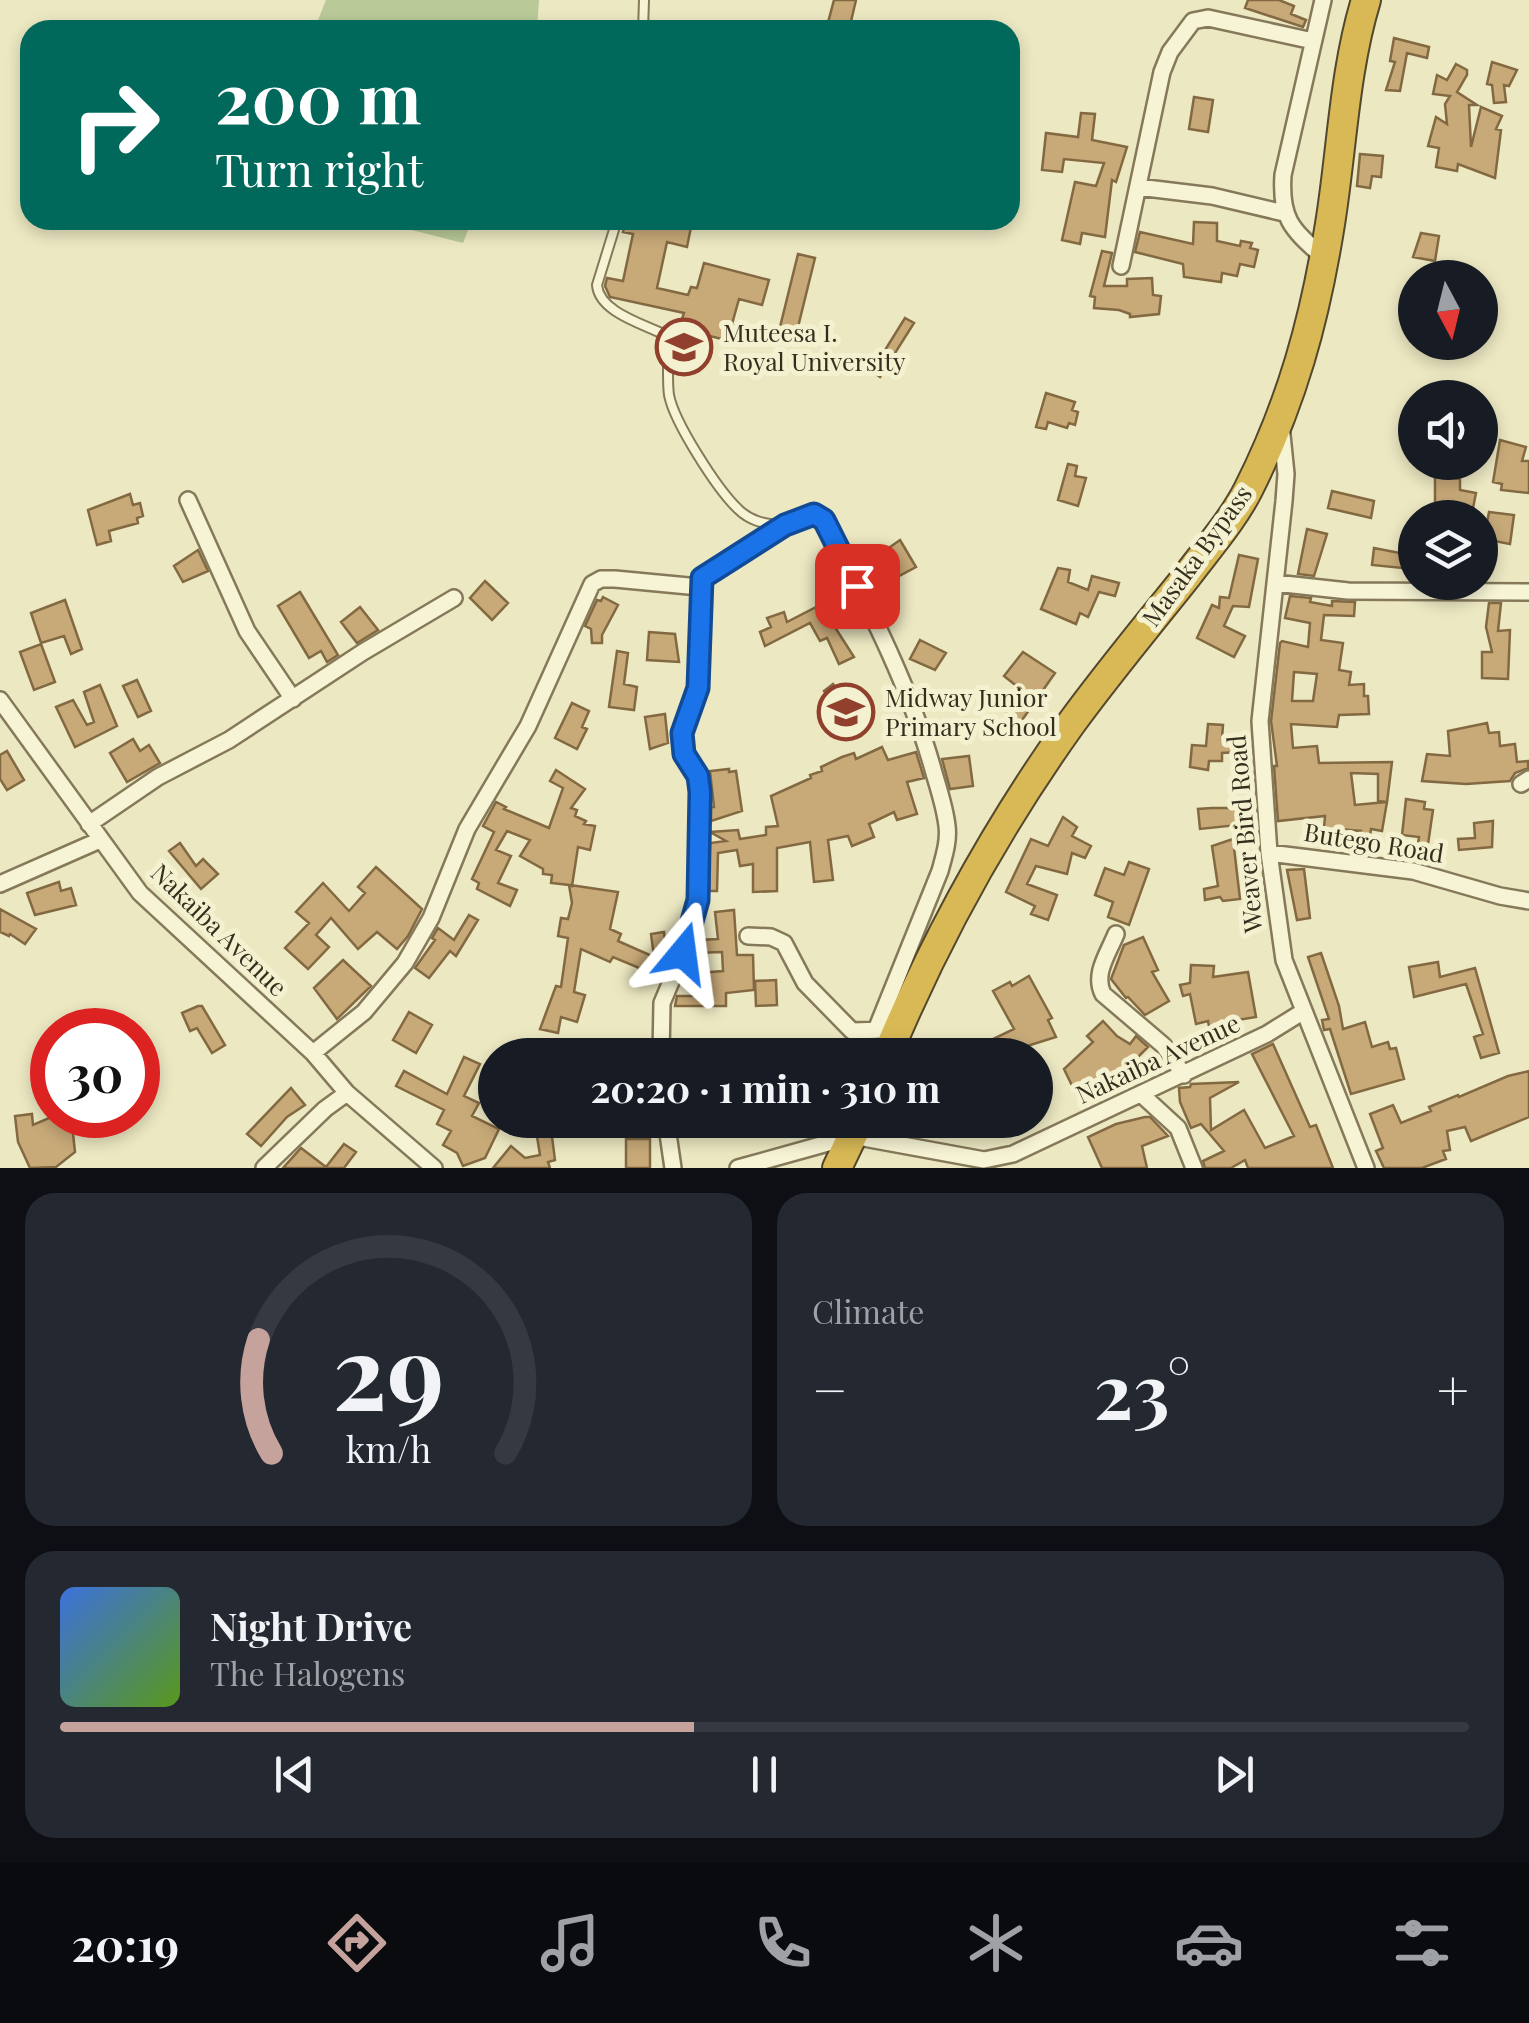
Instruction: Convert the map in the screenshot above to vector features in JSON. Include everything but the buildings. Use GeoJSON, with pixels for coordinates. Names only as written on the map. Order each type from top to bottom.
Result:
{"type":"FeatureCollection","features":[{"type":"Feature","properties":{"kind":"highway","name":"Masaka Bypass"},"geometry":{"type":"LineString","coordinates":[[887,1038],[1019,800],[1072,724],[1216,538],[1246,494],[1280,421],[1311,330],[1350,77],[1366,0]]}},
{"type":"Feature","properties":{"kind":"highway"},"geometry":{"type":"LineString","coordinates":[[837,1168],[852,1138]]}},
{"type":"Feature","properties":{"kind":"street"},"geometry":{"type":"LineString","coordinates":[[1323,0],[1283,175],[1284,213],[1294,232],[1324,258]]}},
{"type":"Feature","properties":{"kind":"street"},"geometry":{"type":"LineString","coordinates":[[1122,266],[1162,72],[1170,52],[1193,22],[1208,18],[1313,40]]}},
{"type":"Feature","properties":{"kind":"street"},"geometry":{"type":"LineString","coordinates":[[1138,188],[1212,196],[1284,213]]}},
{"type":"Feature","properties":{"kind":"street","name":"Weaver Bird Road"},"geometry":{"type":"LineString","coordinates":[[1280,421],[1286,474],[1260,721],[1269,853],[1284,960],[1366,1168]]}},
{"type":"Feature","properties":{"kind":"street"},"geometry":{"type":"LineString","coordinates":[[188,500],[247,631],[293,699]]}},
{"type":"Feature","properties":{"kind":"street"},"geometry":{"type":"LineString","coordinates":[[661,1038],[662,1003],[683,953],[698,900],[700,792],[698,776],[684,754],[682,733],[698,688],[702,578],[785,525],[814,514],[824,520],[874,618],[925,738],[947,827],[946,848],[887,1038],[852,1031],[840,1022],[805,983],[779,939],[748,936]]}},
{"type":"Feature","properties":{"kind":"street"},"geometry":{"type":"LineString","coordinates":[[313,1053],[364,1012],[405,963],[430,918],[467,829],[528,726],[592,584],[615,579],[700,587]]}},
{"type":"Feature","properties":{"kind":"street"},"geometry":{"type":"LineString","coordinates":[[1275,583],[1348,591],[1529,592]]}},
{"type":"Feature","properties":{"kind":"street"},"geometry":{"type":"LineString","coordinates":[[89,824],[158,777],[228,740],[362,652],[454,598]]}},
{"type":"Feature","properties":{"kind":"street","name":"Nakaiba Avenue"},"geometry":{"type":"LineString","coordinates":[[0,700],[140,893],[313,1053],[347,1093],[434,1168]]}},
{"type":"Feature","properties":{"kind":"street"},"geometry":{"type":"LineString","coordinates":[[0,884],[100,840]]}},
{"type":"Feature","properties":{"kind":"street","name":"Butego Road"},"geometry":{"type":"LineString","coordinates":[[1269,853],[1413,871],[1529,901]]}},
{"type":"Feature","properties":{"kind":"street"},"geometry":{"type":"LineString","coordinates":[[1116,934],[1098,985],[1103,994],[1163,1045],[1184,1075]]}},
{"type":"Feature","properties":{"kind":"street","name":"Nakaiba Avenue"},"geometry":{"type":"LineString","coordinates":[[897,1138],[998,1163],[1267,1034],[1304,1011]]}},
{"type":"Feature","properties":{"kind":"street"},"geometry":{"type":"LineString","coordinates":[[264,1168],[325,1108],[347,1093]]}},
{"type":"Feature","properties":{"kind":"street"},"geometry":{"type":"LineString","coordinates":[[1141,1094],[1178,1128],[1194,1168]]}},
{"type":"Feature","properties":{"kind":"street"},"geometry":{"type":"LineString","coordinates":[[669,1138],[673,1168]]}},
{"type":"Feature","properties":{"kind":"street","name":"Nakaiba Avenue"},"geometry":{"type":"LineString","coordinates":[[738,1168],[827,1138]]}},
{"type":"Feature","properties":{"kind":"lane"},"geometry":{"type":"LineString","coordinates":[[614,230],[598,295],[605,304],[661,334],[669,354],[669,392],[676,419],[737,509],[755,522],[785,525]]}},
{"type":"Feature","properties":{"kind":"green space"},"geometry":{"type":"Polygon","coordinates":[[[326,0],[539,0],[538,20],[318,20],[326,0]]]}},
{"type":"Feature","properties":{"kind":"green space"},"geometry":{"type":"Polygon","coordinates":[[[412,230],[468,230],[463,243],[412,230]]]}},
{"type":"Feature","properties":{"kind":"place","name":"Muteesa I. Royal University"},"geometry":{"type":"Point","coordinates":[684,347]}},
{"type":"Feature","properties":{"kind":"place","name":"Midway Junior Primary School"},"geometry":{"type":"Point","coordinates":[846,712]}},
{"type":"Feature","properties":{"kind":"route"},"geometry":{"type":"LineString","coordinates":[[683,953],[698,900],[700,792],[698,776],[684,754],[682,733],[698,688],[702,578],[785,525],[814,514],[824,520],[857,586]]}}]}
